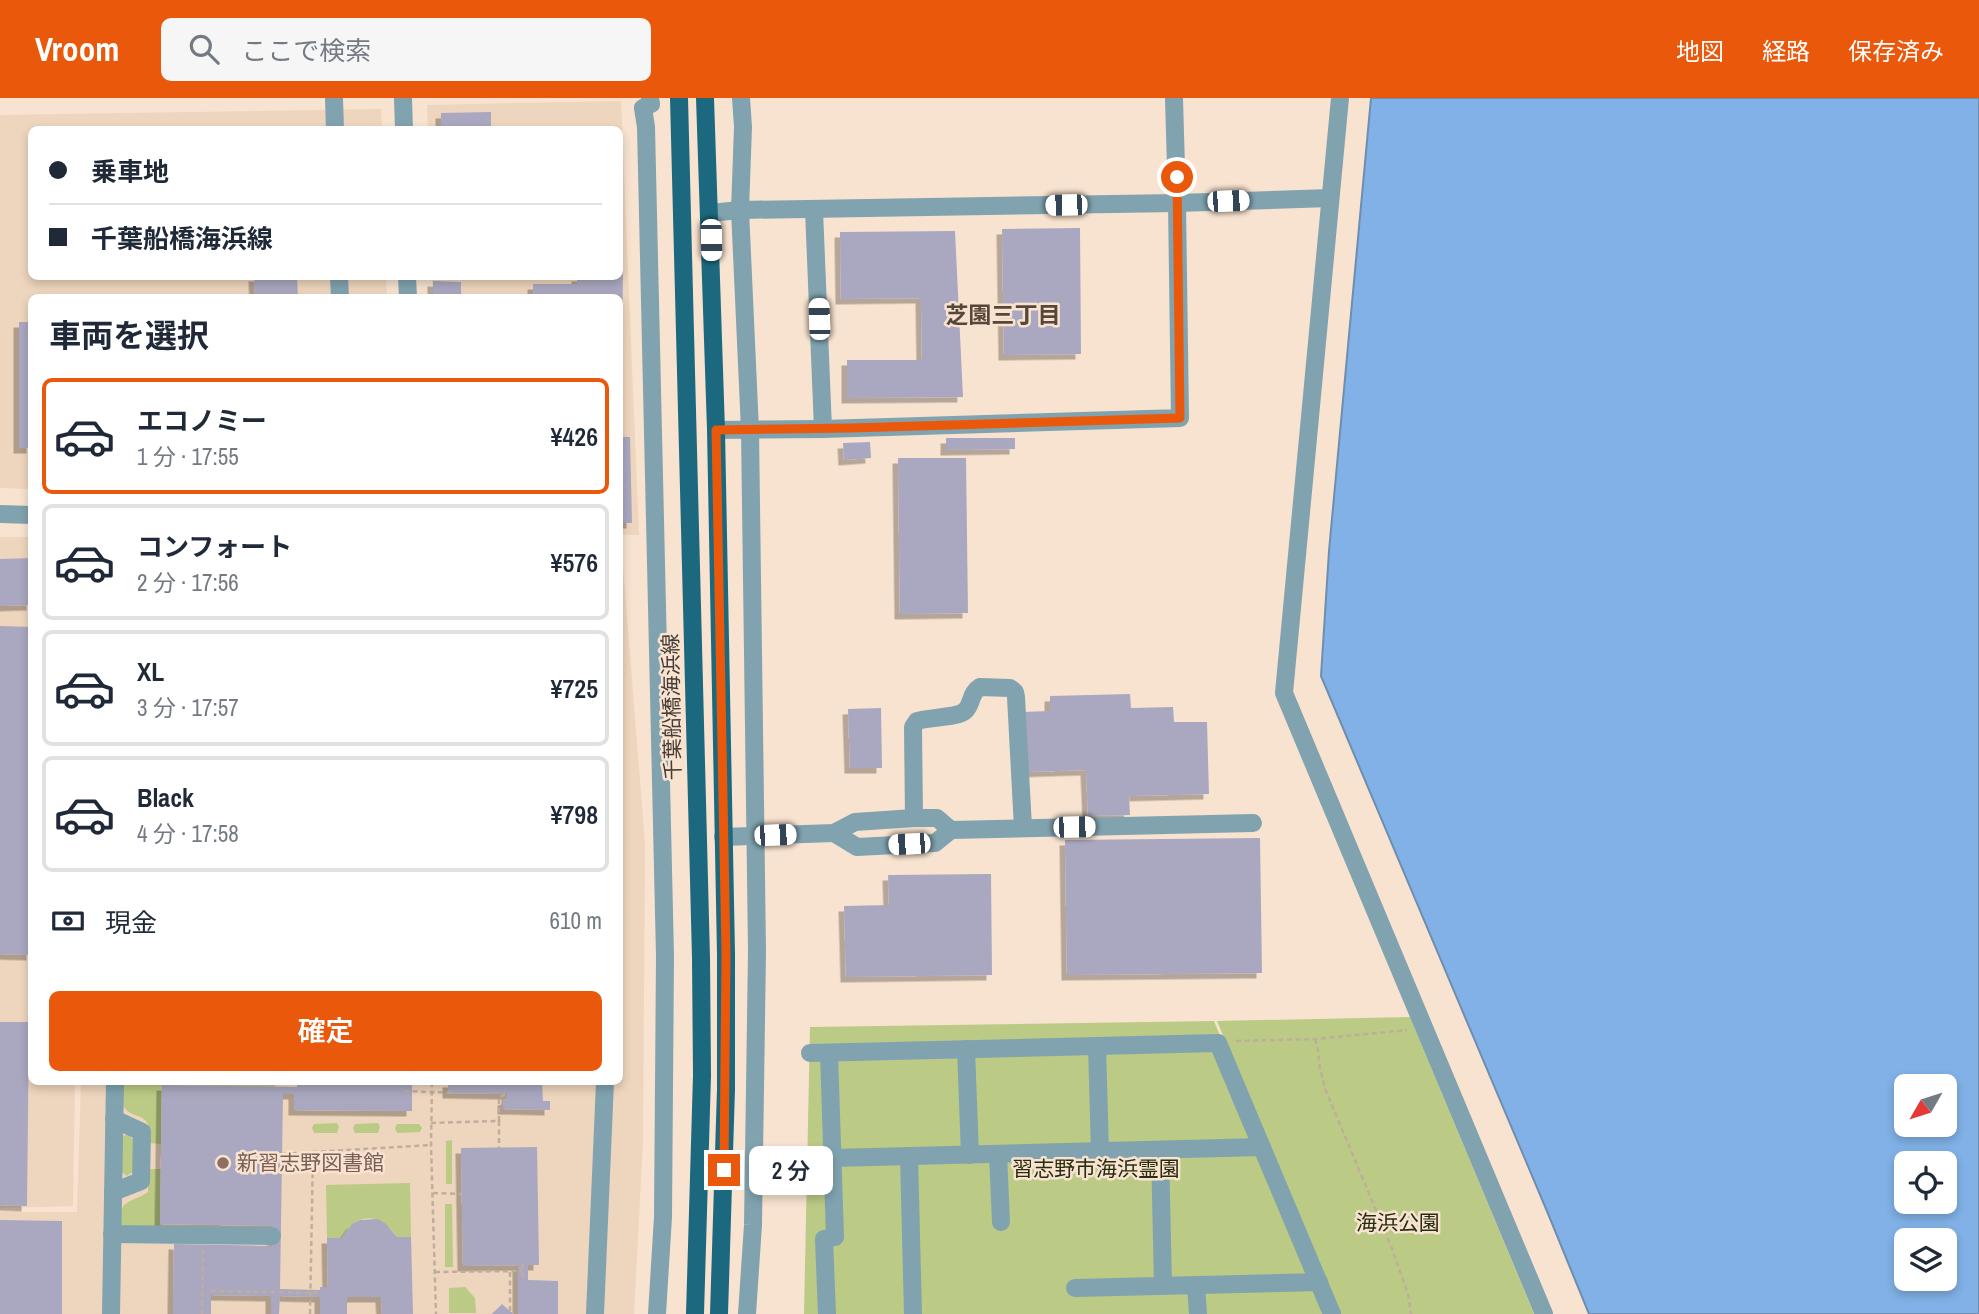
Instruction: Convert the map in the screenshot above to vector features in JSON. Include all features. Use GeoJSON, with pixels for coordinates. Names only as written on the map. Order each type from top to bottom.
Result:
{"type":"FeatureCollection","features":[{"type":"Feature","properties":{"kind":"main road","name":"千葉船橋海浜線"},"geometry":{"type":"LineString","coordinates":[[679,98],[701,958],[702,1076],[695,1314]]}},
{"type":"Feature","properties":{"kind":"main road"},"geometry":{"type":"LineString","coordinates":[[705,98],[716,430],[726,954],[726,1076],[719,1314]]}},
{"type":"Feature","properties":{"kind":"street"},"geometry":{"type":"LineString","coordinates":[[334,98],[335,126]]}},
{"type":"Feature","properties":{"kind":"street"},"geometry":{"type":"LineString","coordinates":[[403,98],[404,126]]}},
{"type":"Feature","properties":{"kind":"street"},"geometry":{"type":"LineString","coordinates":[[650,98],[651,104],[643,108],[646,127],[665,956],[663,1217],[657,1314]]}},
{"type":"Feature","properties":{"kind":"street"},"geometry":{"type":"LineString","coordinates":[[741,98],[743,127],[740,210],[750,430],[757,951],[753,1225],[747,1314]]}},
{"type":"Feature","properties":{"kind":"street"},"geometry":{"type":"LineString","coordinates":[[716,430],[1180,418],[1174,98]]}},
{"type":"Feature","properties":{"kind":"street"},"geometry":{"type":"LineString","coordinates":[[1340,98],[1284,693],[1544,1314]]}},
{"type":"Feature","properties":{"kind":"street"},"geometry":{"type":"LineString","coordinates":[[710,213],[740,210],[1330,198]]}},
{"type":"Feature","properties":{"kind":"street"},"geometry":{"type":"LineString","coordinates":[[814,210],[823,429]]}},
{"type":"Feature","properties":{"kind":"street"},"geometry":{"type":"LineString","coordinates":[[0,514],[28,515]]}},
{"type":"Feature","properties":{"kind":"street"},"geometry":{"type":"LineString","coordinates":[[914,818],[913,727],[917,721],[963,713],[968,707],[972,692],[980,687],[1010,688],[1016,697],[1023,828]]}},
{"type":"Feature","properties":{"kind":"street"},"geometry":{"type":"LineString","coordinates":[[723,837],[834,833],[855,822],[914,818],[937,818],[951,830]]}},
{"type":"Feature","properties":{"kind":"street"},"geometry":{"type":"LineString","coordinates":[[834,833],[857,847],[936,843],[951,830],[1253,823]]}},
{"type":"Feature","properties":{"kind":"street"},"geometry":{"type":"LineString","coordinates":[[810,1053],[1218,1043],[1332,1314]]}},
{"type":"Feature","properties":{"kind":"street"},"geometry":{"type":"LineString","coordinates":[[1097,1046],[1100,1152]]}},
{"type":"Feature","properties":{"kind":"street"},"geometry":{"type":"LineString","coordinates":[[966,1049],[970,1155]]}},
{"type":"Feature","properties":{"kind":"street"},"geometry":{"type":"LineString","coordinates":[[827,1314],[824,1239],[835,1237],[829,1053]]}},
{"type":"Feature","properties":{"kind":"street"},"geometry":{"type":"LineString","coordinates":[[111,1314],[115,1085]]}},
{"type":"Feature","properties":{"kind":"street"},"geometry":{"type":"LineString","coordinates":[[596,1314],[605,1085]]}},
{"type":"Feature","properties":{"kind":"street"},"geometry":{"type":"LineString","coordinates":[[113,1192],[141,1181],[142,1132],[114,1119]]}},
{"type":"Feature","properties":{"kind":"street"},"geometry":{"type":"LineString","coordinates":[[833,1158],[1262,1147]]}},
{"type":"Feature","properties":{"kind":"street"},"geometry":{"type":"LineString","coordinates":[[1160,1150],[1163,1286]]}},
{"type":"Feature","properties":{"kind":"street"},"geometry":{"type":"LineString","coordinates":[[998,1154],[1001,1222]]}},
{"type":"Feature","properties":{"kind":"street"},"geometry":{"type":"LineString","coordinates":[[909,1156],[913,1314]]}},
{"type":"Feature","properties":{"kind":"street"},"geometry":{"type":"LineString","coordinates":[[112,1234],[272,1236]]}},
{"type":"Feature","properties":{"kind":"street"},"geometry":{"type":"LineString","coordinates":[[1075,1288],[1318,1282]]}},
{"type":"Feature","properties":{"kind":"street"},"geometry":{"type":"LineString","coordinates":[[1196,1285],[1198,1314]]}},
{"type":"Feature","properties":{"kind":"path"},"geometry":{"type":"LineString","coordinates":[[1232,1042],[1315,1039],[1424,1028]]}},
{"type":"Feature","properties":{"kind":"path"},"geometry":{"type":"LineString","coordinates":[[1315,1039],[1326,1091],[1391,1246],[1412,1314]]}},
{"type":"Feature","properties":{"kind":"path"},"geometry":{"type":"LineString","coordinates":[[432,1085],[436,1314]]}},
{"type":"Feature","properties":{"kind":"path"},"geometry":{"type":"LineString","coordinates":[[404,1091],[454,1093]]}},
{"type":"Feature","properties":{"kind":"path"},"geometry":{"type":"LineString","coordinates":[[499,1148],[499,1097],[507,1094]]}},
{"type":"Feature","properties":{"kind":"path"},"geometry":{"type":"LineString","coordinates":[[431,1123],[499,1121]]}},
{"type":"Feature","properties":{"kind":"path"},"geometry":{"type":"LineString","coordinates":[[283,1154],[431,1145]]}},
{"type":"Feature","properties":{"kind":"path"},"geometry":{"type":"LineString","coordinates":[[310,1314],[313,1152]]}},
{"type":"Feature","properties":{"kind":"path"},"geometry":{"type":"LineString","coordinates":[[433,1193],[461,1194]]}},
{"type":"Feature","properties":{"kind":"path"},"geometry":{"type":"LineString","coordinates":[[202,1314],[204,1235]]}},
{"type":"Feature","properties":{"kind":"path"},"geometry":{"type":"LineString","coordinates":[[522,1264],[523,1281]]}},
{"type":"Feature","properties":{"kind":"path"},"geometry":{"type":"LineString","coordinates":[[510,1271],[510,1311]]}},
{"type":"Feature","properties":{"kind":"path"},"geometry":{"type":"LineString","coordinates":[[435,1272],[522,1271]]}},
{"type":"Feature","properties":{"kind":"path"},"geometry":{"type":"LineString","coordinates":[[211,1291],[320,1293]]}},
{"type":"Feature","properties":{"kind":"shaded area"},"geometry":{"type":"Polygon","coordinates":[[[621,101],[622,126],[428,126],[427,105],[621,101]]]}},
{"type":"Feature","properties":{"kind":"shaded area"},"geometry":{"type":"Polygon","coordinates":[[[381,109],[382,126],[28,126],[28,280],[386,280],[387,294],[28,294],[28,489],[0,488],[0,115],[381,109]]]}},
{"type":"Feature","properties":{"kind":"shaded area"},"geometry":{"type":"Polygon","coordinates":[[[623,149],[639,535],[623,535],[623,294],[433,294],[432,280],[623,280],[623,149]]]}},
{"type":"Feature","properties":{"kind":"shaded area"},"geometry":{"type":"Polygon","coordinates":[[[0,537],[28,537],[28,1085],[75,1085],[73,1206],[0,1208],[0,537]]]}},
{"type":"Feature","properties":{"kind":"shaded area"},"geometry":{"type":"Polygon","coordinates":[[[623,567],[645,844],[643,1141],[634,1314],[0,1314],[0,1212],[77,1212],[81,1085],[623,1085],[623,567]]]}},
{"type":"Feature","properties":{"kind":"green space","name":"海浜公園"},"geometry":{"type":"Polygon","coordinates":[[[1410,1017],[1534,1314],[1338,1314],[1217,1021],[1410,1017]]]}},
{"type":"Feature","properties":{"kind":"green space","name":"習志野市海浜霊園"},"geometry":{"type":"Polygon","coordinates":[[[1214,1021],[1335,1314],[804,1314],[810,1027],[1214,1021]]]}},
{"type":"Feature","properties":{"kind":"green space"},"geometry":{"type":"Polygon","coordinates":[[[119,1085],[162,1085],[161,1144],[148,1143],[148,1124],[126,1109],[120,1097],[119,1085]]]}},
{"type":"Feature","properties":{"kind":"green space"},"geometry":{"type":"Polygon","coordinates":[[[162,1085],[275,1085],[275,1087],[162,1085]]]}},
{"type":"Feature","properties":{"kind":"green space"},"geometry":{"type":"Polygon","coordinates":[[[337,1123],[337,1133],[314,1133],[312,1128],[314,1124],[337,1123]]]}},
{"type":"Feature","properties":{"kind":"green space"},"geometry":{"type":"Polygon","coordinates":[[[378,1123],[378,1133],[355,1133],[353,1128],[355,1124],[378,1123]]]}},
{"type":"Feature","properties":{"kind":"green space"},"geometry":{"type":"Polygon","coordinates":[[[397,1124],[419,1124],[422,1128],[420,1132],[397,1133],[397,1124]]]}},
{"type":"Feature","properties":{"kind":"green space"},"geometry":{"type":"Polygon","coordinates":[[[127,1134],[134,1140],[134,1171],[127,1176],[120,1171],[122,1137],[127,1134]]]}},
{"type":"Feature","properties":{"kind":"green space"},"geometry":{"type":"Polygon","coordinates":[[[452,1140],[452,1184],[446,1184],[446,1141],[452,1140]]]}},
{"type":"Feature","properties":{"kind":"green space"},"geometry":{"type":"Polygon","coordinates":[[[148,1169],[161,1169],[160,1228],[121,1227],[124,1206],[148,1192],[148,1169]]]}},
{"type":"Feature","properties":{"kind":"green space"},"geometry":{"type":"Polygon","coordinates":[[[410,1183],[411,1237],[397,1237],[384,1223],[369,1218],[354,1223],[342,1238],[327,1238],[326,1185],[410,1183]]]}},
{"type":"Feature","properties":{"kind":"green space"},"geometry":{"type":"Polygon","coordinates":[[[445,1204],[452,1204],[453,1267],[445,1267],[445,1204]]]}},
{"type":"Feature","properties":{"kind":"green space"},"geometry":{"type":"Polygon","coordinates":[[[465,1287],[475,1298],[476,1313],[449,1313],[449,1288],[465,1287]]]}},
{"type":"Feature","properties":{"kind":"water"},"geometry":{"type":"Polygon","coordinates":[[[1371,98],[1979,98],[1979,1314],[1589,1314],[1321,676],[1329,551],[1371,98]]]}},
{"type":"Feature","properties":{"kind":"building"},"geometry":{"type":"Polygon","coordinates":[[[491,112],[491,126],[441,126],[441,113],[491,112]]]}},
{"type":"Feature","properties":{"kind":"building"},"geometry":{"type":"Polygon","coordinates":[[[1080,228],[1081,354],[1004,355],[1002,229],[1080,228]]]}},
{"type":"Feature","properties":{"kind":"building"},"geometry":{"type":"Polygon","coordinates":[[[955,231],[963,397],[847,398],[847,360],[922,360],[921,298],[841,299],[840,232],[955,231]]]}},
{"type":"Feature","properties":{"kind":"building"},"geometry":{"type":"Polygon","coordinates":[[[254,280],[297,280],[298,294],[255,294],[254,280]]]}},
{"type":"Feature","properties":{"kind":"building"},"geometry":{"type":"Polygon","coordinates":[[[577,280],[623,280],[623,294],[533,294],[533,284],[577,284],[577,280]]]}},
{"type":"Feature","properties":{"kind":"building"},"geometry":{"type":"Polygon","coordinates":[[[433,281],[461,282],[461,294],[433,294],[433,281]]]}},
{"type":"Feature","properties":{"kind":"building"},"geometry":{"type":"Polygon","coordinates":[[[19,322],[28,322],[28,448],[19,448],[19,322]]]}},
{"type":"Feature","properties":{"kind":"building"},"geometry":{"type":"Polygon","coordinates":[[[623,437],[630,437],[632,523],[623,523],[623,437]]]}},
{"type":"Feature","properties":{"kind":"building"},"geometry":{"type":"Polygon","coordinates":[[[946,438],[1015,438],[1015,449],[946,450],[946,438]]]}},
{"type":"Feature","properties":{"kind":"building"},"geometry":{"type":"Polygon","coordinates":[[[870,442],[871,458],[844,460],[843,443],[870,442]]]}},
{"type":"Feature","properties":{"kind":"building"},"geometry":{"type":"Polygon","coordinates":[[[898,458],[966,458],[968,613],[900,614],[898,458]]]}},
{"type":"Feature","properties":{"kind":"building"},"geometry":{"type":"Polygon","coordinates":[[[28,558],[28,605],[0,606],[0,559],[28,558]]]}},
{"type":"Feature","properties":{"kind":"building"},"geometry":{"type":"Polygon","coordinates":[[[0,626],[28,627],[28,955],[0,954],[0,626]]]}},
{"type":"Feature","properties":{"kind":"building"},"geometry":{"type":"Polygon","coordinates":[[[1130,694],[1131,708],[1173,707],[1174,722],[1207,722],[1209,794],[1129,796],[1130,815],[1088,816],[1086,770],[1024,772],[1022,712],[1050,711],[1050,696],[1130,694]]]}},
{"type":"Feature","properties":{"kind":"building"},"geometry":{"type":"Polygon","coordinates":[[[881,708],[882,768],[850,768],[848,709],[881,708]]]}},
{"type":"Feature","properties":{"kind":"building"},"geometry":{"type":"Polygon","coordinates":[[[1260,838],[1262,973],[1067,975],[1065,840],[1260,838]]]}},
{"type":"Feature","properties":{"kind":"building"},"geometry":{"type":"Polygon","coordinates":[[[991,874],[992,975],[846,977],[844,906],[889,905],[888,875],[991,874]]]}},
{"type":"Feature","properties":{"kind":"building"},"geometry":{"type":"Polygon","coordinates":[[[0,1022],[28,1022],[27,1206],[0,1205],[0,1022]]]}},
{"type":"Feature","properties":{"kind":"building"},"geometry":{"type":"Polygon","coordinates":[[[162,1085],[412,1085],[412,1111],[294,1110],[294,1094],[283,1094],[280,1289],[320,1290],[320,1287],[328,1287],[327,1238],[342,1238],[352,1224],[360,1220],[378,1219],[397,1237],[411,1237],[413,1314],[382,1314],[381,1297],[347,1297],[347,1314],[320,1314],[320,1297],[280,1296],[279,1314],[271,1314],[271,1296],[211,1295],[211,1314],[173,1314],[174,1244],[272,1246],[273,1226],[160,1224],[162,1085]]]}},
{"type":"Feature","properties":{"kind":"building"},"geometry":{"type":"Polygon","coordinates":[[[448,1085],[542,1085],[543,1101],[550,1101],[550,1110],[503,1109],[503,1100],[507,1099],[507,1094],[448,1093],[448,1085]]]}},
{"type":"Feature","properties":{"kind":"building"},"geometry":{"type":"Polygon","coordinates":[[[537,1147],[539,1265],[528,1265],[528,1280],[558,1281],[558,1314],[518,1314],[518,1265],[463,1266],[461,1148],[537,1147]]]}},
{"type":"Feature","properties":{"kind":"building"},"geometry":{"type":"Polygon","coordinates":[[[0,1220],[62,1221],[62,1314],[0,1314],[0,1220]]]}},
{"type":"Feature","properties":{"kind":"building"},"geometry":{"type":"Polygon","coordinates":[[[502,1304],[510,1311],[514,1314],[492,1314],[502,1304]]]}},
{"type":"Feature","properties":{"kind":"place","name":"新習志野図書館"},"geometry":{"type":"Point","coordinates":[223,1163]}},
{"type":"Feature","properties":{"kind":"district","name":"芝園三丁目"},"geometry":{"type":"Point","coordinates":[1003,315]}},
{"type":"Feature","properties":{"kind":"route"},"geometry":{"type":"LineString","coordinates":[[724,1170],[726,954],[716,430],[1180,418],[1177,177]]}}]}
